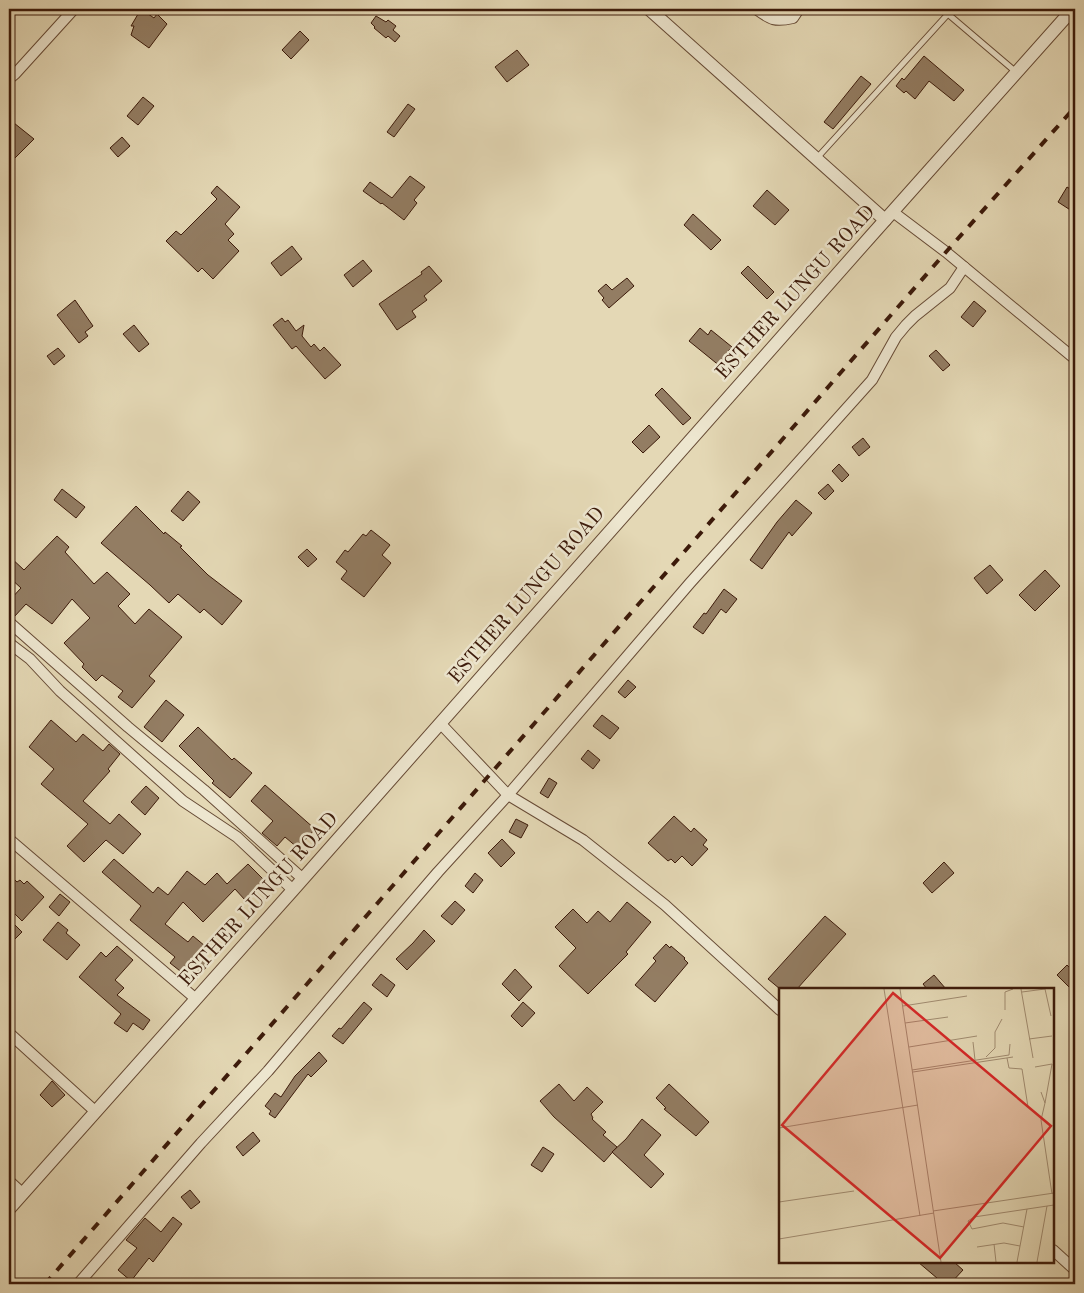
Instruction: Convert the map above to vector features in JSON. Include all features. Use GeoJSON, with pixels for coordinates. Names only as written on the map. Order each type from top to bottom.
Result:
{"type":"FeatureCollection","features":[{"type":"Feature","properties":{"kind":"street"},"geometry":{"type":"LineString","coordinates":[[9,79],[74,9]]}},
{"type":"Feature","properties":{"kind":"street"},"geometry":{"type":"LineString","coordinates":[[649,9],[817,159],[889,216],[964,267],[1075,359]]}},
{"type":"Feature","properties":{"kind":"street"},"geometry":{"type":"LineString","coordinates":[[756,9],[765,16],[779,21],[793,18],[799,9]]}},
{"type":"Feature","properties":{"kind":"street","name":"ESTHER LUNGU ROAD"},"geometry":{"type":"LineString","coordinates":[[9,1209],[1073,9]]}},
{"type":"Feature","properties":{"kind":"street"},"geometry":{"type":"LineString","coordinates":[[78,1284],[201,1143],[268,1071],[438,872],[508,796],[690,582],[872,380],[896,337],[915,316],[950,288],[964,267]]}},
{"type":"Feature","properties":{"kind":"street"},"geometry":{"type":"LineString","coordinates":[[9,622],[303,878]]}},
{"type":"Feature","properties":{"kind":"street"},"geometry":{"type":"LineString","coordinates":[[9,643],[30,659],[60,691],[183,801],[236,837],[293,890]]}},
{"type":"Feature","properties":{"kind":"street"},"geometry":{"type":"LineString","coordinates":[[440,723],[508,796],[590,846],[665,905],[779,1009]]}},
{"type":"Feature","properties":{"kind":"street"},"geometry":{"type":"LineString","coordinates":[[9,839],[196,999]]}},
{"type":"Feature","properties":{"kind":"street"},"geometry":{"type":"LineString","coordinates":[[9,1033],[96,1112]]}},
{"type":"Feature","properties":{"kind":"street"},"geometry":{"type":"LineString","coordinates":[[9,1181],[22,1193]]}},
{"type":"Feature","properties":{"kind":"street"},"geometry":{"type":"LineString","coordinates":[[1054,1251],[1075,1270]]}},
{"type":"Feature","properties":{"kind":"lane"},"geometry":{"type":"LineString","coordinates":[[942,9],[1016,73]]}},
{"type":"Feature","properties":{"kind":"lane"},"geometry":{"type":"LineString","coordinates":[[817,159],[948,14]]}},
{"type":"Feature","properties":{"kind":"building"},"geometry":{"type":"Polygon","coordinates":[[[141,9],[154,18],[157,14],[167,24],[149,48],[131,35],[134,26],[131,26],[141,9]]]}},
{"type":"Feature","properties":{"kind":"building"},"geometry":{"type":"Polygon","coordinates":[[[376,16],[386,22],[388,20],[396,26],[393,30],[400,36],[395,42],[388,36],[386,38],[374,28],[371,23],[376,16]]]}},
{"type":"Feature","properties":{"kind":"building"},"geometry":{"type":"Polygon","coordinates":[[[300,31],[309,40],[291,59],[282,50],[300,31]]]}},
{"type":"Feature","properties":{"kind":"building"},"geometry":{"type":"Polygon","coordinates":[[[517,50],[529,65],[507,82],[495,67],[517,50]]]}},
{"type":"Feature","properties":{"kind":"building"},"geometry":{"type":"Polygon","coordinates":[[[924,56],[964,90],[954,101],[929,81],[915,99],[906,91],[904,93],[896,86],[902,78],[904,80],[924,56]]]}},
{"type":"Feature","properties":{"kind":"building"},"geometry":{"type":"Polygon","coordinates":[[[861,76],[871,84],[833,129],[824,122],[861,76]]]}},
{"type":"Feature","properties":{"kind":"building"},"geometry":{"type":"Polygon","coordinates":[[[143,97],[154,106],[138,125],[127,116],[143,97]]]}},
{"type":"Feature","properties":{"kind":"building"},"geometry":{"type":"Polygon","coordinates":[[[408,104],[415,109],[394,137],[387,132],[408,104]]]}},
{"type":"Feature","properties":{"kind":"building"},"geometry":{"type":"Polygon","coordinates":[[[9,119],[34,139],[9,164],[9,119]]]}},
{"type":"Feature","properties":{"kind":"building"},"geometry":{"type":"Polygon","coordinates":[[[122,137],[130,146],[118,157],[110,148],[122,137]]]}},
{"type":"Feature","properties":{"kind":"building"},"geometry":{"type":"Polygon","coordinates":[[[410,176],[425,187],[414,200],[417,203],[404,220],[363,191],[370,182],[392,198],[410,176]]]}},
{"type":"Feature","properties":{"kind":"building"},"geometry":{"type":"Polygon","coordinates":[[[217,186],[240,207],[225,224],[234,234],[228,240],[239,251],[213,279],[202,268],[198,272],[166,241],[176,231],[181,235],[217,199],[211,193],[217,186]]]}},
{"type":"Feature","properties":{"kind":"building"},"geometry":{"type":"Polygon","coordinates":[[[1067,187],[1075,192],[1075,213],[1058,202],[1067,187]]]}},
{"type":"Feature","properties":{"kind":"building"},"geometry":{"type":"Polygon","coordinates":[[[767,190],[789,210],[775,225],[753,206],[767,190]]]}},
{"type":"Feature","properties":{"kind":"building"},"geometry":{"type":"Polygon","coordinates":[[[693,214],[721,240],[711,250],[684,225],[693,214]]]}},
{"type":"Feature","properties":{"kind":"building"},"geometry":{"type":"Polygon","coordinates":[[[292,246],[302,259],[281,276],[271,263],[292,246]]]}},
{"type":"Feature","properties":{"kind":"building"},"geometry":{"type":"Polygon","coordinates":[[[363,260],[372,271],[353,287],[344,275],[363,260]]]}},
{"type":"Feature","properties":{"kind":"building"},"geometry":{"type":"Polygon","coordinates":[[[429,266],[442,281],[424,296],[427,300],[412,311],[416,317],[397,330],[379,304],[422,274],[421,272],[429,266]]]}},
{"type":"Feature","properties":{"kind":"building"},"geometry":{"type":"Polygon","coordinates":[[[748,266],[774,292],[767,299],[741,273],[748,266]]]}},
{"type":"Feature","properties":{"kind":"building"},"geometry":{"type":"Polygon","coordinates":[[[627,278],[634,286],[609,308],[602,300],[604,298],[598,291],[606,284],[612,290],[627,278]]]}},
{"type":"Feature","properties":{"kind":"building"},"geometry":{"type":"Polygon","coordinates":[[[75,300],[93,326],[85,332],[88,336],[79,343],[57,315],[75,300]]]}},
{"type":"Feature","properties":{"kind":"building"},"geometry":{"type":"Polygon","coordinates":[[[974,301],[986,311],[973,327],[961,317],[974,301]]]}},
{"type":"Feature","properties":{"kind":"building"},"geometry":{"type":"Polygon","coordinates":[[[282,318],[285,322],[288,320],[296,331],[304,325],[302,336],[311,347],[314,344],[320,351],[324,347],[341,365],[325,379],[296,346],[292,349],[273,325],[282,318]]]}},
{"type":"Feature","properties":{"kind":"building"},"geometry":{"type":"Polygon","coordinates":[[[134,325],[149,344],[139,352],[123,334],[134,325]]]}},
{"type":"Feature","properties":{"kind":"building"},"geometry":{"type":"Polygon","coordinates":[[[700,328],[708,335],[711,330],[732,347],[728,351],[736,358],[726,371],[689,341],[700,328]]]}},
{"type":"Feature","properties":{"kind":"building"},"geometry":{"type":"Polygon","coordinates":[[[58,348],[65,356],[54,365],[47,356],[58,348]]]}},
{"type":"Feature","properties":{"kind":"building"},"geometry":{"type":"Polygon","coordinates":[[[936,350],[950,365],[943,371],[929,356],[936,350]]]}},
{"type":"Feature","properties":{"kind":"building"},"geometry":{"type":"Polygon","coordinates":[[[662,388],[691,418],[683,425],[655,395],[662,388]]]}},
{"type":"Feature","properties":{"kind":"building"},"geometry":{"type":"Polygon","coordinates":[[[649,425],[660,437],[643,453],[632,442],[649,425]]]}},
{"type":"Feature","properties":{"kind":"building"},"geometry":{"type":"Polygon","coordinates":[[[863,438],[870,447],[859,456],[852,447],[863,438]]]}},
{"type":"Feature","properties":{"kind":"building"},"geometry":{"type":"Polygon","coordinates":[[[839,464],[849,475],[842,482],[832,471],[839,464]]]}},
{"type":"Feature","properties":{"kind":"building"},"geometry":{"type":"Polygon","coordinates":[[[828,484],[834,491],[825,500],[818,493],[828,484]]]}},
{"type":"Feature","properties":{"kind":"building"},"geometry":{"type":"Polygon","coordinates":[[[62,489],[85,507],[76,518],[54,500],[62,489]]]}},
{"type":"Feature","properties":{"kind":"building"},"geometry":{"type":"Polygon","coordinates":[[[188,491],[200,502],[183,521],[171,511],[188,491]]]}},
{"type":"Feature","properties":{"kind":"building"},"geometry":{"type":"Polygon","coordinates":[[[796,500],[812,513],[792,536],[789,532],[762,569],[750,560],[777,522],[796,500]]]}},
{"type":"Feature","properties":{"kind":"building"},"geometry":{"type":"Polygon","coordinates":[[[136,506],[164,534],[165,532],[182,546],[180,547],[208,575],[242,601],[222,625],[204,609],[200,613],[178,594],[169,603],[101,543],[136,506]]]}},
{"type":"Feature","properties":{"kind":"building"},"geometry":{"type":"Polygon","coordinates":[[[371,530],[390,545],[382,555],[391,563],[364,597],[341,579],[347,571],[336,562],[345,550],[348,552],[363,534],[366,536],[371,530]]]}},
{"type":"Feature","properties":{"kind":"building"},"geometry":{"type":"Polygon","coordinates":[[[57,536],[69,547],[65,552],[94,584],[107,572],[130,594],[118,606],[135,624],[149,609],[182,637],[149,676],[155,681],[132,708],[118,697],[123,691],[102,675],[96,681],[82,667],[84,664],[64,643],[90,618],[72,599],[52,624],[26,604],[14,617],[9,612],[9,601],[21,588],[9,577],[9,556],[24,570],[57,536]]]}},
{"type":"Feature","properties":{"kind":"building"},"geometry":{"type":"Polygon","coordinates":[[[307,549],[317,559],[308,567],[298,557],[307,549]]]}},
{"type":"Feature","properties":{"kind":"building"},"geometry":{"type":"Polygon","coordinates":[[[990,565],[1003,580],[987,594],[974,578],[990,565]]]}},
{"type":"Feature","properties":{"kind":"building"},"geometry":{"type":"Polygon","coordinates":[[[1045,570],[1060,586],[1035,611],[1019,595],[1045,570]]]}},
{"type":"Feature","properties":{"kind":"building"},"geometry":{"type":"Polygon","coordinates":[[[724,589],[737,599],[726,613],[721,609],[703,634],[693,627],[704,613],[706,614],[724,589]]]}},
{"type":"Feature","properties":{"kind":"building"},"geometry":{"type":"Polygon","coordinates":[[[628,680],[636,687],[625,698],[618,692],[628,680]]]}},
{"type":"Feature","properties":{"kind":"building"},"geometry":{"type":"Polygon","coordinates":[[[166,700],[184,715],[162,742],[144,727],[166,700]]]}},
{"type":"Feature","properties":{"kind":"building"},"geometry":{"type":"Polygon","coordinates":[[[602,715],[619,728],[610,739],[593,726],[602,715]]]}},
{"type":"Feature","properties":{"kind":"building"},"geometry":{"type":"Polygon","coordinates":[[[51,720],[76,742],[83,734],[103,751],[109,744],[120,754],[108,769],[110,771],[83,801],[110,824],[119,814],[141,834],[123,854],[106,840],[84,862],[67,846],[88,824],[41,784],[54,769],[29,747],[51,720]]]}},
{"type":"Feature","properties":{"kind":"building"},"geometry":{"type":"Polygon","coordinates":[[[198,727],[232,760],[234,758],[252,773],[230,798],[212,783],[214,781],[179,746],[198,727]]]}},
{"type":"Feature","properties":{"kind":"building"},"geometry":{"type":"Polygon","coordinates":[[[588,750],[600,760],[593,769],[581,759],[588,750]]]}},
{"type":"Feature","properties":{"kind":"building"},"geometry":{"type":"Polygon","coordinates":[[[549,778],[557,783],[548,798],[540,793],[549,778]]]}},
{"type":"Feature","properties":{"kind":"building"},"geometry":{"type":"Polygon","coordinates":[[[265,785],[315,829],[298,848],[285,837],[277,846],[262,833],[273,821],[251,801],[265,785]]]}},
{"type":"Feature","properties":{"kind":"building"},"geometry":{"type":"Polygon","coordinates":[[[146,786],[159,798],[145,815],[131,802],[146,786]]]}},
{"type":"Feature","properties":{"kind":"building"},"geometry":{"type":"Polygon","coordinates":[[[674,816],[691,832],[694,828],[707,840],[703,845],[708,849],[692,866],[682,856],[675,863],[671,859],[668,861],[648,843],[674,816]]]}},
{"type":"Feature","properties":{"kind":"building"},"geometry":{"type":"Polygon","coordinates":[[[516,819],[528,825],[521,838],[509,832],[516,819]]]}},
{"type":"Feature","properties":{"kind":"building"},"geometry":{"type":"Polygon","coordinates":[[[502,839],[515,853],[501,867],[488,853],[502,839]]]}},
{"type":"Feature","properties":{"kind":"building"},"geometry":{"type":"Polygon","coordinates":[[[114,859],[153,893],[158,887],[168,895],[187,871],[205,885],[217,873],[227,884],[248,864],[265,881],[245,900],[235,889],[203,922],[183,902],[165,924],[188,942],[193,936],[205,946],[197,956],[208,965],[194,982],[170,963],[175,957],[130,920],[141,906],[102,872],[114,859]]]}},
{"type":"Feature","properties":{"kind":"building"},"geometry":{"type":"Polygon","coordinates":[[[944,862],[954,873],[932,893],[923,883],[944,862]]]}},
{"type":"Feature","properties":{"kind":"building"},"geometry":{"type":"Polygon","coordinates":[[[475,873],[483,880],[473,893],[465,886],[475,873]]]}},
{"type":"Feature","properties":{"kind":"building"},"geometry":{"type":"Polygon","coordinates":[[[9,874],[17,882],[20,880],[24,884],[27,881],[44,897],[22,921],[9,908],[9,874]]]}},
{"type":"Feature","properties":{"kind":"building"},"geometry":{"type":"Polygon","coordinates":[[[60,894],[70,902],[59,916],[49,907],[60,894]]]}},
{"type":"Feature","properties":{"kind":"building"},"geometry":{"type":"Polygon","coordinates":[[[455,901],[465,910],[452,925],[441,916],[455,901]]]}},
{"type":"Feature","properties":{"kind":"building"},"geometry":{"type":"Polygon","coordinates":[[[627,902],[651,922],[626,952],[628,954],[588,994],[559,966],[576,948],[555,927],[573,909],[587,923],[598,911],[610,922],[627,902]]]}},
{"type":"Feature","properties":{"kind":"building"},"geometry":{"type":"Polygon","coordinates":[[[825,916],[846,934],[798,988],[779,988],[768,979],[825,916]]]}},
{"type":"Feature","properties":{"kind":"building"},"geometry":{"type":"Polygon","coordinates":[[[58,922],[68,930],[66,933],[80,945],[67,960],[43,940],[58,922]]]}},
{"type":"Feature","properties":{"kind":"building"},"geometry":{"type":"Polygon","coordinates":[[[15,925],[22,932],[14,940],[9,935],[9,931],[15,925]]]}},
{"type":"Feature","properties":{"kind":"building"},"geometry":{"type":"Polygon","coordinates":[[[424,930],[435,941],[407,970],[396,959],[424,930]]]}},
{"type":"Feature","properties":{"kind":"building"},"geometry":{"type":"Polygon","coordinates":[[[666,944],[685,958],[688,963],[655,1002],[635,985],[656,961],[653,958],[666,944]]]}},
{"type":"Feature","properties":{"kind":"building"},"geometry":{"type":"Polygon","coordinates":[[[117,946],[133,960],[115,980],[124,988],[117,995],[150,1020],[143,1030],[133,1023],[127,1032],[114,1023],[121,1014],[79,977],[101,952],[106,957],[117,946]]]}},
{"type":"Feature","properties":{"kind":"building"},"geometry":{"type":"Polygon","coordinates":[[[1067,965],[1075,973],[1075,993],[1057,975],[1067,965]]]}},
{"type":"Feature","properties":{"kind":"building"},"geometry":{"type":"Polygon","coordinates":[[[515,969],[532,987],[519,1001],[502,984],[515,969]]]}},
{"type":"Feature","properties":{"kind":"building"},"geometry":{"type":"Polygon","coordinates":[[[381,974],[395,985],[387,997],[372,985],[381,974]]]}},
{"type":"Feature","properties":{"kind":"building"},"geometry":{"type":"Polygon","coordinates":[[[934,975],[945,988],[926,988],[923,984],[934,975]]]}},
{"type":"Feature","properties":{"kind":"building"},"geometry":{"type":"Polygon","coordinates":[[[364,1002],[372,1009],[343,1044],[332,1036],[339,1028],[341,1029],[364,1002]]]}},
{"type":"Feature","properties":{"kind":"building"},"geometry":{"type":"Polygon","coordinates":[[[523,1002],[535,1013],[522,1027],[511,1016],[523,1002]]]}},
{"type":"Feature","properties":{"kind":"building"},"geometry":{"type":"Polygon","coordinates":[[[319,1052],[327,1061],[311,1077],[308,1074],[275,1118],[269,1114],[271,1111],[265,1106],[275,1093],[281,1097],[295,1076],[319,1052]]]}},
{"type":"Feature","properties":{"kind":"building"},"geometry":{"type":"Polygon","coordinates":[[[52,1081],[65,1095],[52,1107],[40,1095],[52,1081]]]}},
{"type":"Feature","properties":{"kind":"building"},"geometry":{"type":"Polygon","coordinates":[[[559,1084],[574,1101],[587,1087],[603,1102],[591,1114],[592,1119],[606,1132],[603,1135],[617,1147],[604,1162],[554,1117],[540,1101],[559,1084]]]}},
{"type":"Feature","properties":{"kind":"building"},"geometry":{"type":"Polygon","coordinates":[[[669,1084],[709,1122],[696,1136],[664,1109],[666,1108],[656,1098],[669,1084]]]}},
{"type":"Feature","properties":{"kind":"building"},"geometry":{"type":"Polygon","coordinates":[[[642,1119],[661,1135],[644,1155],[664,1174],[651,1188],[612,1152],[626,1139],[642,1119]]]}},
{"type":"Feature","properties":{"kind":"building"},"geometry":{"type":"Polygon","coordinates":[[[253,1132],[260,1141],[243,1156],[236,1147],[253,1132]]]}},
{"type":"Feature","properties":{"kind":"building"},"geometry":{"type":"Polygon","coordinates":[[[543,1147],[554,1154],[542,1172],[531,1165],[543,1147]]]}},
{"type":"Feature","properties":{"kind":"building"},"geometry":{"type":"Polygon","coordinates":[[[190,1190],[200,1202],[191,1209],[181,1197],[190,1190]]]}},
{"type":"Feature","properties":{"kind":"building"},"geometry":{"type":"Polygon","coordinates":[[[173,1217],[182,1224],[153,1262],[149,1258],[131,1281],[118,1270],[137,1248],[126,1240],[145,1218],[161,1232],[173,1217]]]}},
{"type":"Feature","properties":{"kind":"building"},"geometry":{"type":"Polygon","coordinates":[[[919,1263],[955,1263],[963,1270],[950,1284],[944,1284],[919,1263]]]}},
{"type":"Feature","properties":{"kind":"railway"},"geometry":{"type":"LineString","coordinates":[[45,1284],[946,252],[1075,107]]}}]}
